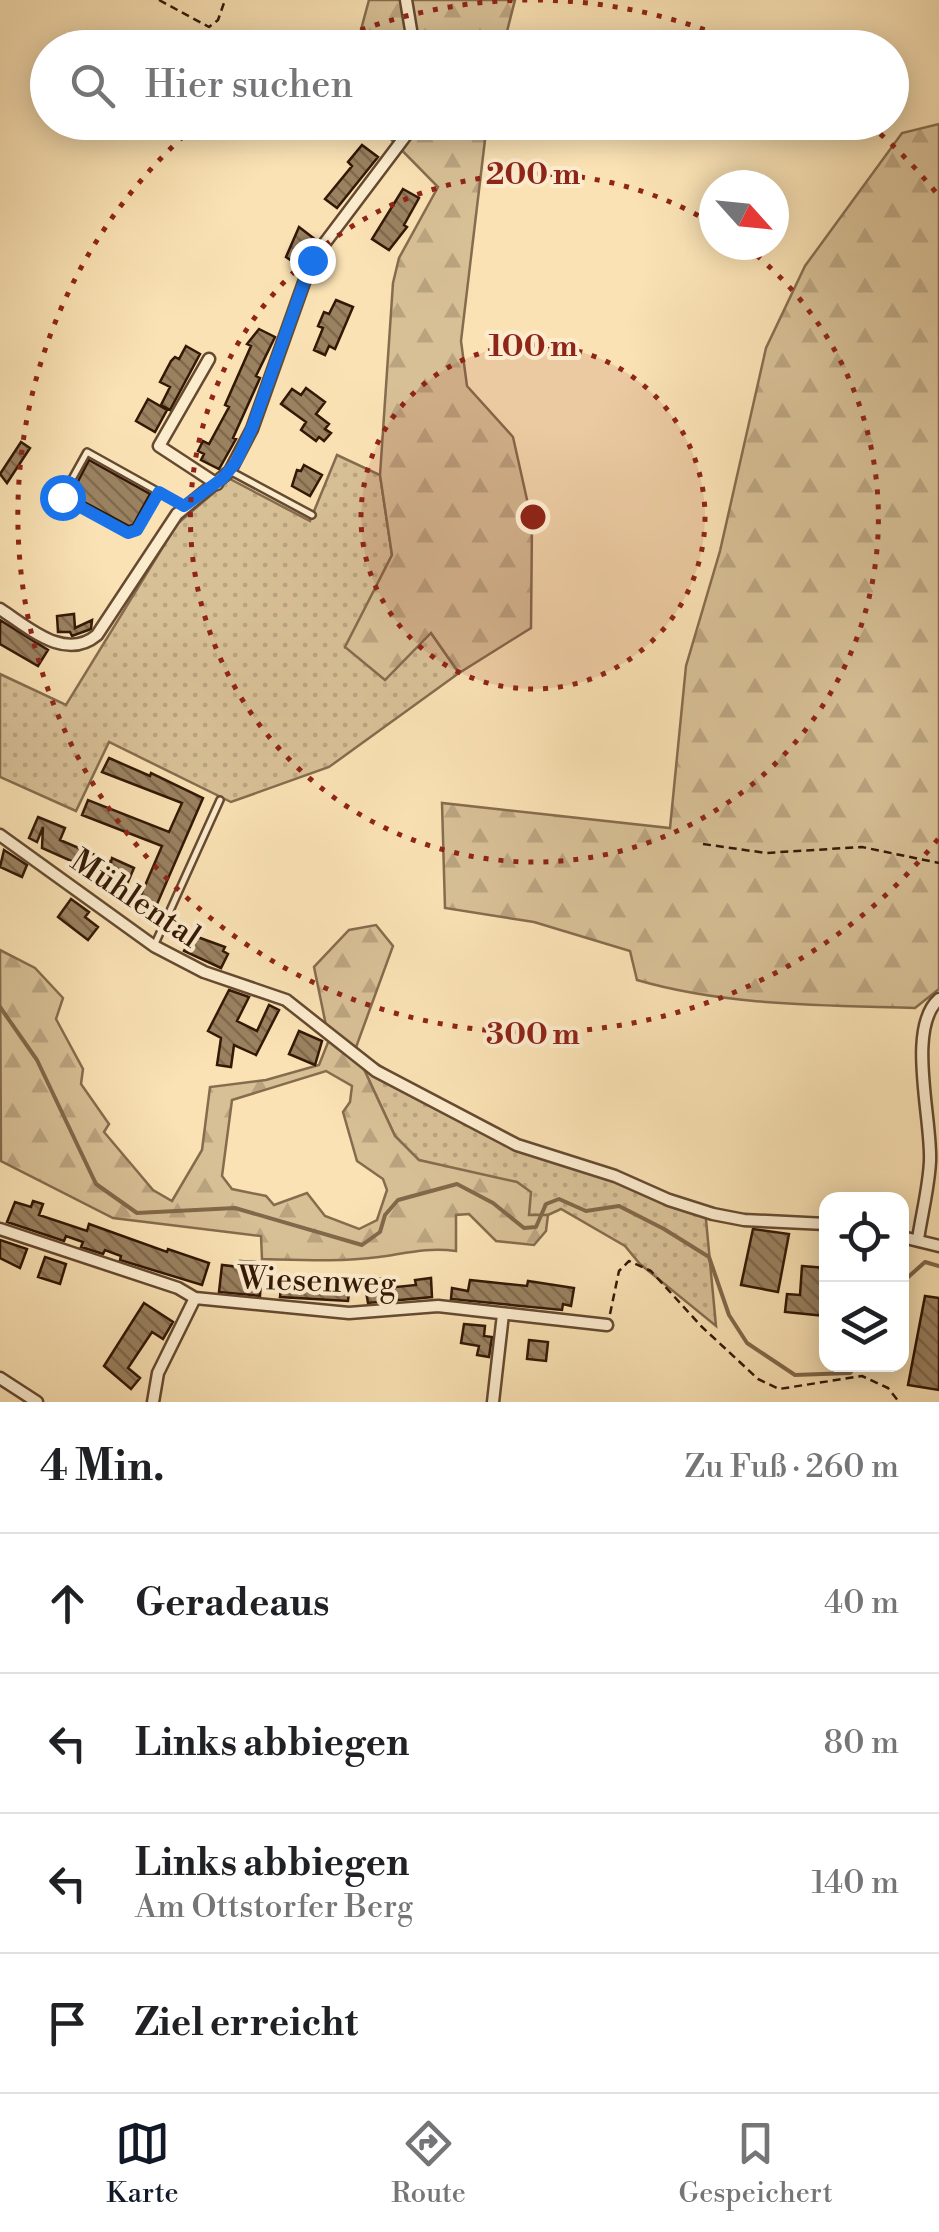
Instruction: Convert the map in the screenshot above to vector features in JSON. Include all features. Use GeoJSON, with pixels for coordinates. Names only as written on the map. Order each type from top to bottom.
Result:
{"type":"FeatureCollection","features":[{"type":"Feature","properties":{"kind":"street"},"geometry":{"type":"LineString","coordinates":[[406,0],[411,30]]}},
{"type":"Feature","properties":{"kind":"street"},"geometry":{"type":"LineString","coordinates":[[0,609],[53,642],[78,646],[91,641],[184,506],[230,471],[252,428],[312,260],[404,140]]}},
{"type":"Feature","properties":{"kind":"street"},"geometry":{"type":"LineString","coordinates":[[209,360],[159,446],[217,484]]}},
{"type":"Feature","properties":{"kind":"street","name":"Mühlental"},"geometry":{"type":"LineString","coordinates":[[0,835],[154,946],[204,972],[286,1000],[376,1071],[516,1144],[615,1176],[669,1200],[744,1220],[819,1224]]}},
{"type":"Feature","properties":{"kind":"street"},"geometry":{"type":"LineString","coordinates":[[918,1239],[930,1161],[922,1038],[926,1017],[939,999]]}},
{"type":"Feature","properties":{"kind":"street","name":"Wiesenweg"},"geometry":{"type":"LineString","coordinates":[[0,1229],[178,1288],[195,1298],[349,1313],[438,1306],[607,1326]]}},
{"type":"Feature","properties":{"kind":"street"},"geometry":{"type":"LineString","coordinates":[[909,1238],[939,1246]]}},
{"type":"Feature","properties":{"kind":"street"},"geometry":{"type":"LineString","coordinates":[[153,1402],[158,1373],[195,1298]]}},
{"type":"Feature","properties":{"kind":"street"},"geometry":{"type":"LineString","coordinates":[[493,1402],[503,1314]]}},
{"type":"Feature","properties":{"kind":"street"},"geometry":{"type":"LineString","coordinates":[[0,1378],[38,1402]]}},
{"type":"Feature","properties":{"kind":"lane"},"geometry":{"type":"LineString","coordinates":[[159,492],[137,530],[128,533],[62,497],[87,452],[159,492],[184,506]]}},
{"type":"Feature","properties":{"kind":"lane"},"geometry":{"type":"LineString","coordinates":[[230,471],[312,515]]}},
{"type":"Feature","properties":{"kind":"lane"},"geometry":{"type":"LineString","coordinates":[[154,946],[220,800]]}},
{"type":"Feature","properties":{"kind":"path"},"geometry":{"type":"LineString","coordinates":[[159,0],[210,27],[218,20],[225,0]]}},
{"type":"Feature","properties":{"kind":"path"},"geometry":{"type":"LineString","coordinates":[[703,844],[766,853],[862,847],[939,863]]}},
{"type":"Feature","properties":{"kind":"path"},"geometry":{"type":"LineString","coordinates":[[607,1326],[619,1271],[629,1261],[651,1271],[701,1326],[758,1379],[779,1389],[862,1376],[888,1388],[899,1402]]}},
{"type":"Feature","properties":{"kind":"green space"},"geometry":{"type":"Polygon","coordinates":[[[369,0],[515,0],[507,30],[361,30],[369,0]]]}},
{"type":"Feature","properties":{"kind":"green space"},"geometry":{"type":"Polygon","coordinates":[[[939,124],[939,989],[915,1008],[774,1003],[705,995],[637,980],[630,951],[534,922],[445,908],[442,803],[670,828],[686,666],[720,551],[766,348],[805,266],[897,140],[909,140],[909,131],[939,124]]]}},
{"type":"Feature","properties":{"kind":"green space"},"geometry":{"type":"Polygon","coordinates":[[[392,140],[485,140],[461,341],[467,386],[513,437],[532,522],[531,628],[459,673],[431,633],[385,680],[345,647],[392,555],[380,475],[393,283],[399,258],[438,187],[392,140]]]}},
{"type":"Feature","properties":{"kind":"green space"},"geometry":{"type":"Polygon","coordinates":[[[337,455],[380,475],[392,555],[346,647],[431,633],[459,673],[329,767],[231,802],[109,742],[76,811],[0,777],[0,674],[66,705],[177,524],[230,479],[310,521],[337,455]]]}},
{"type":"Feature","properties":{"kind":"green space"},"geometry":{"type":"Polygon","coordinates":[[[376,925],[393,946],[355,1050],[395,1136],[419,1160],[517,1182],[531,1192],[529,1215],[548,1215],[546,1231],[534,1245],[496,1241],[469,1214],[456,1215],[456,1251],[427,1250],[350,1260],[262,1259],[261,1236],[113,1218],[1,1161],[0,950],[35,968],[63,998],[56,1019],[83,1069],[81,1084],[109,1124],[104,1132],[153,1190],[172,1201],[202,1150],[210,1087],[266,1080],[319,1065],[329,1040],[314,967],[349,930],[376,925]],[[326,1071],[232,1100],[222,1176],[232,1189],[266,1196],[274,1205],[307,1193],[325,1216],[359,1229],[377,1220],[387,1190],[383,1179],[357,1161],[343,1112],[350,1102],[352,1086],[326,1071]]]}},
{"type":"Feature","properties":{"kind":"green space"},"geometry":{"type":"Polygon","coordinates":[[[355,1050],[422,1092],[519,1143],[608,1170],[705,1209],[716,1326],[640,1264],[625,1246],[561,1209],[548,1215],[529,1215],[456,1170],[418,1160],[395,1136],[355,1050]]]}},
{"type":"Feature","properties":{"kind":"building"},"geometry":{"type":"Polygon","coordinates":[[[362,145],[378,157],[337,208],[325,199],[352,166],[348,162],[362,145]]]}},
{"type":"Feature","properties":{"kind":"building"},"geometry":{"type":"Polygon","coordinates":[[[403,189],[419,198],[404,225],[407,227],[389,250],[372,239],[403,189]]]}},
{"type":"Feature","properties":{"kind":"building"},"geometry":{"type":"Polygon","coordinates":[[[299,227],[316,240],[298,265],[286,257],[299,227]]]}},
{"type":"Feature","properties":{"kind":"building"},"geometry":{"type":"Polygon","coordinates":[[[336,300],[353,307],[335,349],[329,346],[325,355],[314,350],[323,328],[318,326],[324,312],[329,314],[336,300]]]}},
{"type":"Feature","properties":{"kind":"building"},"geometry":{"type":"Polygon","coordinates":[[[259,329],[275,337],[256,376],[260,378],[233,438],[236,439],[219,469],[201,460],[204,454],[198,451],[203,441],[209,444],[229,407],[225,405],[251,346],[247,344],[259,329]]]}},
{"type":"Feature","properties":{"kind":"building"},"geometry":{"type":"Polygon","coordinates":[[[186,346],[200,354],[170,410],[161,405],[170,387],[160,382],[171,361],[179,359],[186,346]]]}},
{"type":"Feature","properties":{"kind":"building"},"geometry":{"type":"Polygon","coordinates":[[[306,388],[325,402],[316,414],[329,424],[325,429],[331,433],[324,441],[319,437],[316,441],[301,430],[306,422],[281,404],[292,389],[301,395],[306,388]]]}},
{"type":"Feature","properties":{"kind":"building"},"geometry":{"type":"Polygon","coordinates":[[[148,399],[167,410],[155,432],[136,421],[148,399]]]}},
{"type":"Feature","properties":{"kind":"building"},"geometry":{"type":"Polygon","coordinates":[[[21,442],[30,448],[7,483],[0,474],[21,442]]]}},
{"type":"Feature","properties":{"kind":"building"},"geometry":{"type":"Polygon","coordinates":[[[89,460],[150,494],[133,525],[71,495],[89,460]]]}},
{"type":"Feature","properties":{"kind":"building"},"geometry":{"type":"Polygon","coordinates":[[[304,465],[322,475],[310,496],[292,486],[297,470],[301,471],[304,465]]]}},
{"type":"Feature","properties":{"kind":"building"},"geometry":{"type":"Polygon","coordinates":[[[74,614],[75,628],[92,620],[91,629],[72,636],[70,632],[58,632],[57,616],[74,614]]]}},
{"type":"Feature","properties":{"kind":"building"},"geometry":{"type":"Polygon","coordinates":[[[0,620],[48,650],[38,666],[0,644],[0,620]]]}},
{"type":"Feature","properties":{"kind":"building"},"geometry":{"type":"Polygon","coordinates":[[[109,758],[203,798],[151,918],[134,911],[162,846],[82,815],[88,800],[169,832],[182,803],[102,772],[109,758]]]}},
{"type":"Feature","properties":{"kind":"building"},"geometry":{"type":"Polygon","coordinates":[[[38,817],[65,828],[60,840],[134,868],[128,882],[42,848],[43,827],[37,842],[29,838],[38,817]]]}},
{"type":"Feature","properties":{"kind":"building"},"geometry":{"type":"Polygon","coordinates":[[[4,850],[27,865],[22,877],[0,867],[4,850]]]}},
{"type":"Feature","properties":{"kind":"building"},"geometry":{"type":"Polygon","coordinates":[[[71,899],[89,912],[85,917],[98,927],[88,940],[58,917],[71,899]]]}},
{"type":"Feature","properties":{"kind":"building"},"geometry":{"type":"Polygon","coordinates":[[[192,935],[225,947],[223,951],[228,954],[221,968],[184,951],[192,935]]]}},
{"type":"Feature","properties":{"kind":"building"},"geometry":{"type":"Polygon","coordinates":[[[229,990],[249,997],[237,1021],[257,1031],[269,1005],[279,1010],[256,1055],[234,1045],[231,1067],[217,1065],[221,1038],[208,1031],[229,990]]]}},
{"type":"Feature","properties":{"kind":"building"},"geometry":{"type":"Polygon","coordinates":[[[299,1031],[322,1041],[315,1065],[289,1054],[299,1031]]]}},
{"type":"Feature","properties":{"kind":"building"},"geometry":{"type":"Polygon","coordinates":[[[33,1201],[43,1204],[39,1215],[87,1231],[89,1224],[209,1263],[202,1285],[120,1260],[121,1256],[105,1250],[103,1254],[81,1247],[83,1242],[66,1236],[64,1241],[7,1222],[15,1202],[31,1207],[33,1201]]]}},
{"type":"Feature","properties":{"kind":"building"},"geometry":{"type":"Polygon","coordinates":[[[753,1229],[789,1234],[778,1292],[741,1285],[753,1229]]]}},
{"type":"Feature","properties":{"kind":"building"},"geometry":{"type":"Polygon","coordinates":[[[0,1240],[27,1249],[20,1268],[0,1258],[0,1240]]]}},
{"type":"Feature","properties":{"kind":"building"},"geometry":{"type":"Polygon","coordinates":[[[45,1257],[66,1264],[60,1284],[38,1277],[45,1257]]]}},
{"type":"Feature","properties":{"kind":"building"},"geometry":{"type":"Polygon","coordinates":[[[240,1261],[255,1262],[254,1277],[261,1278],[260,1296],[219,1292],[222,1265],[240,1267],[240,1261]]]}},
{"type":"Feature","properties":{"kind":"building"},"geometry":{"type":"Polygon","coordinates":[[[802,1266],[819,1267],[819,1315],[785,1312],[787,1294],[800,1295],[802,1266]]]}},
{"type":"Feature","properties":{"kind":"building"},"geometry":{"type":"Polygon","coordinates":[[[282,1276],[343,1279],[343,1283],[350,1284],[348,1301],[280,1297],[282,1276]]]}},
{"type":"Feature","properties":{"kind":"building"},"geometry":{"type":"Polygon","coordinates":[[[386,1278],[387,1288],[416,1285],[415,1280],[431,1278],[432,1297],[368,1303],[364,1280],[386,1278]]]}},
{"type":"Feature","properties":{"kind":"building"},"geometry":{"type":"Polygon","coordinates":[[[470,1280],[527,1286],[528,1281],[574,1288],[571,1306],[563,1304],[562,1310],[451,1299],[452,1288],[468,1291],[470,1280]]]}},
{"type":"Feature","properties":{"kind":"building"},"geometry":{"type":"Polygon","coordinates":[[[925,1296],[939,1298],[939,1390],[908,1385],[925,1296]]]}},
{"type":"Feature","properties":{"kind":"building"},"geometry":{"type":"Polygon","coordinates":[[[144,1303],[173,1322],[163,1339],[152,1332],[128,1368],[140,1378],[131,1389],[104,1366],[144,1303]]]}},
{"type":"Feature","properties":{"kind":"building"},"geometry":{"type":"Polygon","coordinates":[[[464,1324],[485,1326],[484,1336],[492,1337],[489,1357],[477,1355],[479,1346],[461,1343],[464,1324]]]}},
{"type":"Feature","properties":{"kind":"building"},"geometry":{"type":"Polygon","coordinates":[[[529,1340],[548,1342],[546,1361],[527,1359],[529,1340]]]}},
{"type":"Feature","properties":{"kind":"waterway"},"geometry":{"type":"LineString","coordinates":[[0,1007],[37,1060],[96,1184],[137,1213],[235,1208],[362,1245],[380,1232],[385,1215],[398,1200],[457,1184],[493,1203],[524,1228],[536,1227],[546,1204],[559,1199],[586,1211],[619,1206],[709,1257],[729,1315],[747,1343],[795,1375],[851,1372]]}},
{"type":"Feature","properties":{"kind":"waterway"},"geometry":{"type":"LineString","coordinates":[[905,1282],[925,1262],[939,1266]]}},
{"type":"Feature","properties":{"kind":"route"},"geometry":{"type":"LineString","coordinates":[[62,497],[128,533],[137,530],[159,492],[184,506],[223,478],[236,462],[252,428],[312,260]]}}]}
